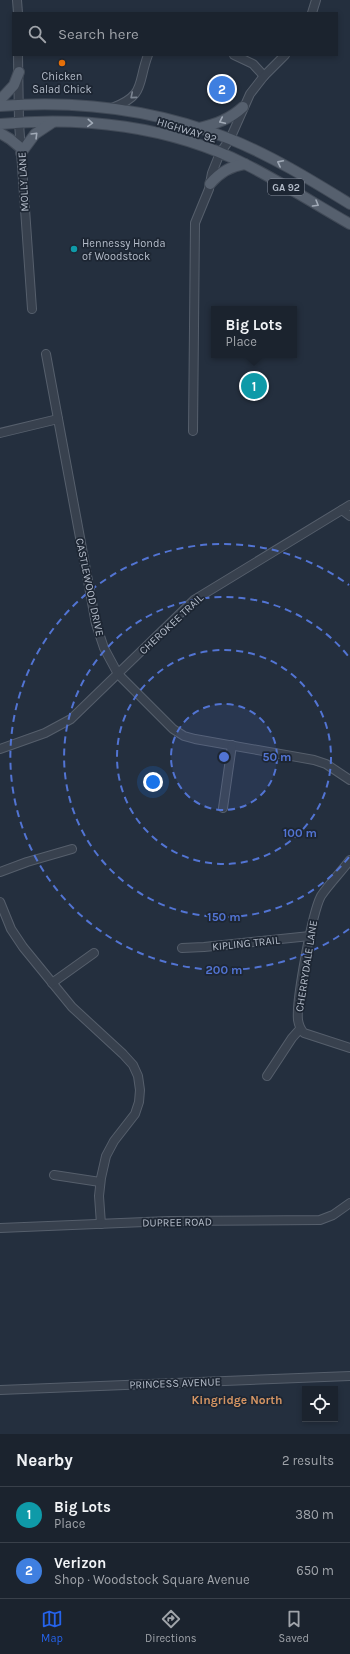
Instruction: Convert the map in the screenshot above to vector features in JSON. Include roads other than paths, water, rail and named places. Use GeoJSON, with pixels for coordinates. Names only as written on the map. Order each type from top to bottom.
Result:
{"type":"FeatureCollection","features":[{"type":"Feature","properties":{"kind":"main road"},"geometry":{"type":"LineString","coordinates":[[0,100],[14,85],[19,72]]}},
{"type":"Feature","properties":{"kind":"main road","name":"HIGHWAY 92"},"geometry":{"type":"LineString","coordinates":[[0,106],[19,104],[70,104],[112,108],[156,116],[199,128],[230,139],[288,167],[350,204]]}},
{"type":"Feature","properties":{"kind":"main road"},"geometry":{"type":"LineString","coordinates":[[199,128],[220,122],[233,116],[243,107]]}},
{"type":"Feature","properties":{"kind":"main road","name":"HIGHWAY 92"},"geometry":{"type":"LineString","coordinates":[[0,124],[19,122],[91,123],[131,128],[170,136],[220,153],[245,164],[350,224]]}},
{"type":"Feature","properties":{"kind":"main road"},"geometry":{"type":"LineString","coordinates":[[0,133],[10,138],[21,151],[35,134],[52,122]]}},
{"type":"Feature","properties":{"kind":"main road"},"geometry":{"type":"LineString","coordinates":[[210,184],[227,169],[245,164]]}},
{"type":"Feature","properties":{"kind":"street"},"geometry":{"type":"LineString","coordinates":[[17,0],[18,12]]}},
{"type":"Feature","properties":{"kind":"street"},"geometry":{"type":"LineString","coordinates":[[312,12],[316,0]]}},
{"type":"Feature","properties":{"kind":"street","name":"MOLLY LANE"},"geometry":{"type":"LineString","coordinates":[[18,56],[19,122],[32,309]]}},
{"type":"Feature","properties":{"kind":"street"},"geometry":{"type":"LineString","coordinates":[[112,108],[125,102],[137,93],[148,56]]}},
{"type":"Feature","properties":{"kind":"street"},"geometry":{"type":"LineString","coordinates":[[236,56],[253,64],[264,76]]}},
{"type":"Feature","properties":{"kind":"street"},"geometry":{"type":"LineString","coordinates":[[193,431],[194,228],[196,217],[210,184],[212,173],[220,153],[230,139],[250,94],[264,76],[284,56]]}},
{"type":"Feature","properties":{"kind":"street","name":"CASTLEWOOD DRIVE"},"geometry":{"type":"LineString","coordinates":[[46,354],[96,624],[104,648],[118,674],[164,721],[184,736],[314,760],[326,764],[350,780]]}},
{"type":"Feature","properties":{"kind":"street"},"geometry":{"type":"LineString","coordinates":[[0,433],[58,419]]}},
{"type":"Feature","properties":{"kind":"street","name":"CHEROKEE TRAIL"},"geometry":{"type":"LineString","coordinates":[[0,749],[45,733],[65,723],[81,710],[194,600],[350,505]]}},
{"type":"Feature","properties":{"kind":"street"},"geometry":{"type":"LineString","coordinates":[[342,510],[350,516]]}},
{"type":"Feature","properties":{"kind":"street"},"geometry":{"type":"LineString","coordinates":[[223,808],[232,745]]}},
{"type":"Feature","properties":{"kind":"street"},"geometry":{"type":"LineString","coordinates":[[0,872],[27,862],[72,849]]}},
{"type":"Feature","properties":{"kind":"street","name":"CHERRYDALE LANE"},"geometry":{"type":"LineString","coordinates":[[300,1029],[298,1019],[300,991],[315,913],[321,897],[350,860]]}},
{"type":"Feature","properties":{"kind":"street"},"geometry":{"type":"LineString","coordinates":[[0,902],[11,929],[23,947],[72,1007],[133,1065],[138,1076],[140,1090],[139,1102],[135,1114],[114,1140],[109,1151],[100,1182],[99,1196],[101,1224]]}},
{"type":"Feature","properties":{"kind":"street","name":"KIPLING TRAIL"},"geometry":{"type":"LineString","coordinates":[[182,948],[310,936]]}},
{"type":"Feature","properties":{"kind":"street"},"geometry":{"type":"LineString","coordinates":[[52,983],[94,953]]}},
{"type":"Feature","properties":{"kind":"street"},"geometry":{"type":"LineString","coordinates":[[267,1076],[292,1038],[300,1029],[304,1033],[350,1048]]}},
{"type":"Feature","properties":{"kind":"street"},"geometry":{"type":"LineString","coordinates":[[54,1175],[100,1182]]}},
{"type":"Feature","properties":{"kind":"street","name":"DUPREE ROAD"},"geometry":{"type":"LineString","coordinates":[[0,1228],[169,1221],[320,1220],[333,1215],[350,1203]]}},
{"type":"Feature","properties":{"kind":"street","name":"PRINCESS AVENUE"},"geometry":{"type":"LineString","coordinates":[[0,1390],[350,1376]]}},
{"type":"Feature","properties":{"kind":"place","name":"Chicken Salad Chick"},"geometry":{"type":"Point","coordinates":[62,63]}},
{"type":"Feature","properties":{"kind":"place","name":"Verizon"},"geometry":{"type":"Point","coordinates":[222,89]}},
{"type":"Feature","properties":{"kind":"place","name":"Hennessy Honda of Woodstock"},"geometry":{"type":"Point","coordinates":[74,249]}},
{"type":"Feature","properties":{"kind":"place","name":"Big Lots"},"geometry":{"type":"Point","coordinates":[254,386]}},
{"type":"Feature","properties":{"kind":"district","name":"Kingridge North"},"geometry":{"type":"Point","coordinates":[237,1400]}}]}
